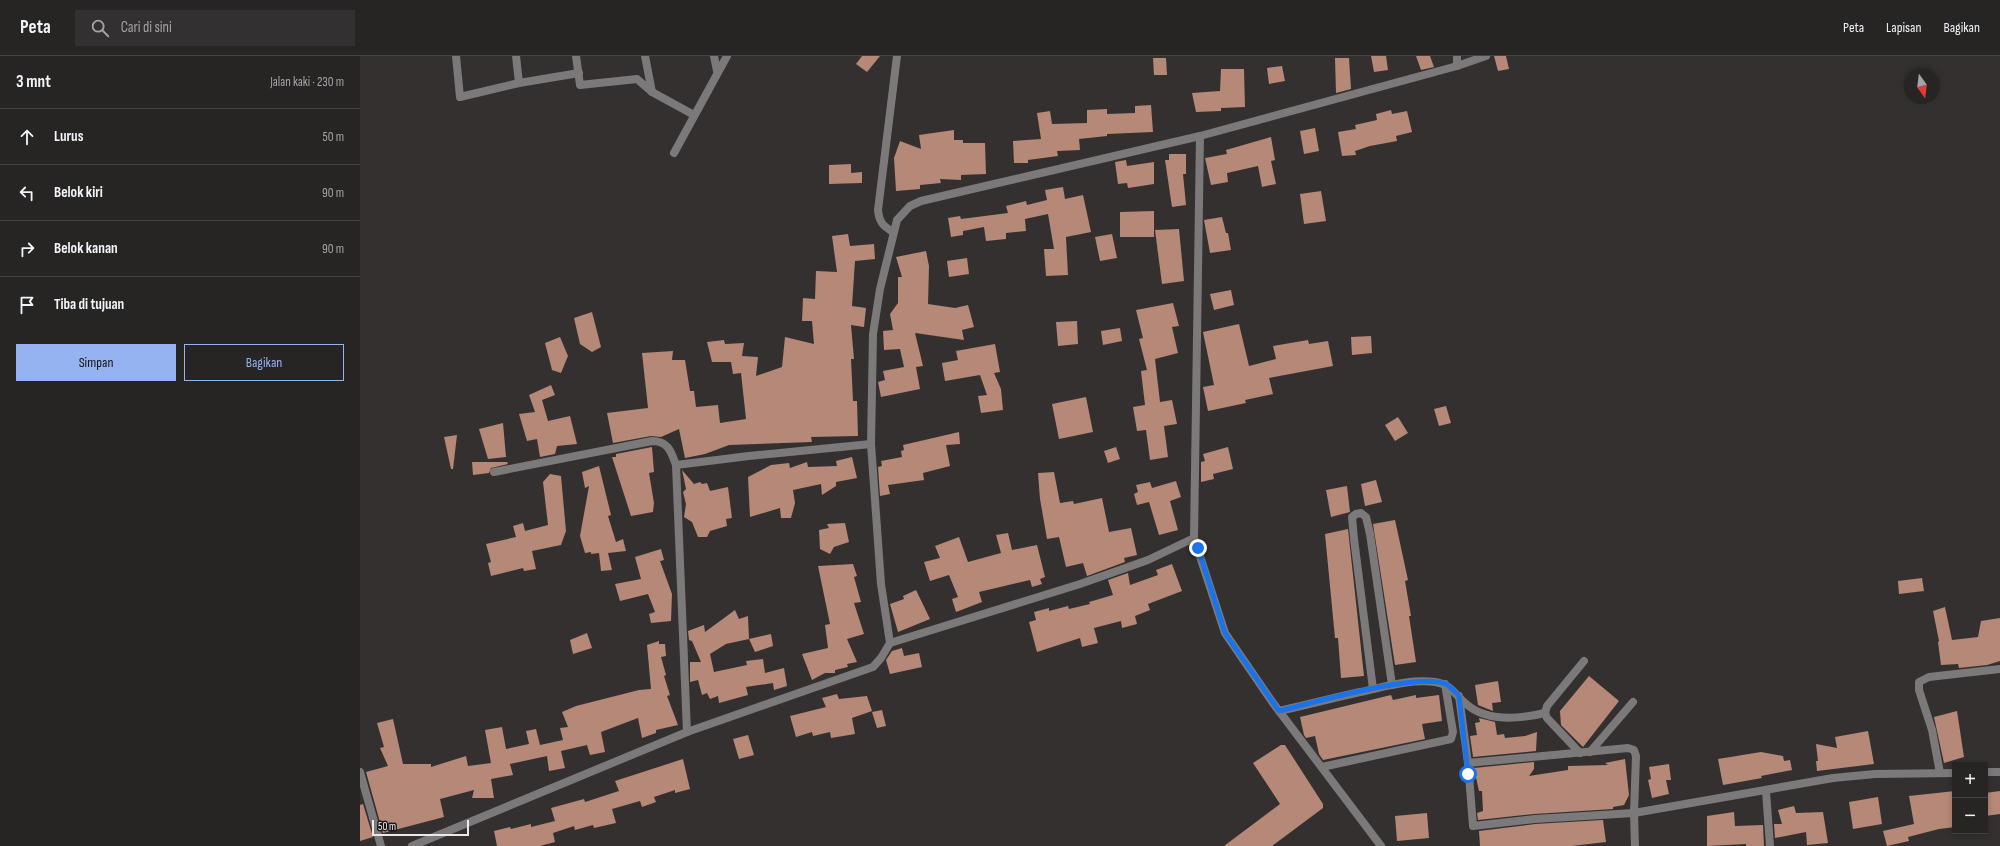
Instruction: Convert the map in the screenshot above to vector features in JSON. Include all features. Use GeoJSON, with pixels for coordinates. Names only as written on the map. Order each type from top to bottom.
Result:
{"type":"FeatureCollection","features":[{"type":"Feature","properties":{"kind":"street"},"geometry":{"type":"LineString","coordinates":[[456,56],[460,97],[519,83],[579,73]]}},
{"type":"Feature","properties":{"kind":"street"},"geometry":{"type":"LineString","coordinates":[[516,56],[519,83]]}},
{"type":"Feature","properties":{"kind":"street"},"geometry":{"type":"LineString","coordinates":[[576,56],[580,85],[637,79],[652,92],[694,115]]}},
{"type":"Feature","properties":{"kind":"street"},"geometry":{"type":"LineString","coordinates":[[645,56],[652,92]]}},
{"type":"Feature","properties":{"kind":"street"},"geometry":{"type":"LineString","coordinates":[[714,56],[718,71]]}},
{"type":"Feature","properties":{"kind":"street"},"geometry":{"type":"LineString","coordinates":[[674,153],[727,56]]}},
{"type":"Feature","properties":{"kind":"street"},"geometry":{"type":"LineString","coordinates":[[893,232],[884,227],[879,220],[878,210],[897,56]]}},
{"type":"Feature","properties":{"kind":"street"},"geometry":{"type":"LineString","coordinates":[[1457,56],[1457,66]]}},
{"type":"Feature","properties":{"kind":"street"},"geometry":{"type":"LineString","coordinates":[[412,846],[687,732],[873,667],[881,658],[890,643],[881,584],[871,444],[873,334],[880,289],[893,232],[902,212],[910,206],[921,201],[1200,136],[1457,66],[1486,56]]}},
{"type":"Feature","properties":{"kind":"street"},"geometry":{"type":"LineString","coordinates":[[1200,136],[1194,538],[1225,633],[1279,711],[1381,846]]}},
{"type":"Feature","properties":{"kind":"street"},"geometry":{"type":"LineString","coordinates":[[494,472],[652,441],[659,441],[666,444],[676,465],[687,732]]}},
{"type":"Feature","properties":{"kind":"street"},"geometry":{"type":"LineString","coordinates":[[676,465],[748,456],[871,444]]}},
{"type":"Feature","properties":{"kind":"street"},"geometry":{"type":"LineString","coordinates":[[1372,689],[1353,533],[1352,517],[1361,513],[1366,517],[1370,534],[1392,685]]}},
{"type":"Feature","properties":{"kind":"street"},"geometry":{"type":"LineString","coordinates":[[890,643],[1080,584],[1148,560],[1194,538]]}},
{"type":"Feature","properties":{"kind":"street"},"geometry":{"type":"LineString","coordinates":[[1580,753],[1547,718],[1545,713],[1547,706],[1584,661]]}},
{"type":"Feature","properties":{"kind":"street"},"geometry":{"type":"LineString","coordinates":[[1940,773],[1934,736],[1920,695],[1919,682],[1928,677],[2000,669]]}},
{"type":"Feature","properties":{"kind":"street"},"geometry":{"type":"LineString","coordinates":[[1279,711],[1372,689],[1414,681],[1445,684],[1475,710],[1499,717],[1512,719],[1545,713]]}},
{"type":"Feature","properties":{"kind":"street"},"geometry":{"type":"LineString","coordinates":[[1322,767],[1451,739],[1453,732],[1445,684]]}},
{"type":"Feature","properties":{"kind":"street"},"geometry":{"type":"LineString","coordinates":[[1459,696],[1468,763],[1472,824],[1475,827],[1528,820],[1634,813],[1766,791],[1832,778],[1875,774],[1952,773]]}},
{"type":"Feature","properties":{"kind":"street"},"geometry":{"type":"LineString","coordinates":[[1590,752],[1633,702]]}},
{"type":"Feature","properties":{"kind":"street"},"geometry":{"type":"LineString","coordinates":[[1468,763],[1628,748],[1634,750],[1636,756],[1634,813],[1635,846]]}},
{"type":"Feature","properties":{"kind":"street"},"geometry":{"type":"LineString","coordinates":[[360,772],[381,846]]}},
{"type":"Feature","properties":{"kind":"street"},"geometry":{"type":"LineString","coordinates":[[1988,772],[2000,772]]}},
{"type":"Feature","properties":{"kind":"street"},"geometry":{"type":"LineString","coordinates":[[1766,791],[1770,846]]}},
{"type":"Feature","properties":{"kind":"building"},"geometry":{"type":"Polygon","coordinates":[[[862,56],[880,56],[867,72],[856,64],[862,56]]]}},
{"type":"Feature","properties":{"kind":"building"},"geometry":{"type":"Polygon","coordinates":[[[1371,56],[1386,56],[1388,70],[1374,72],[1371,56]]]}},
{"type":"Feature","properties":{"kind":"building"},"geometry":{"type":"Polygon","coordinates":[[[1416,56],[1430,56],[1434,67],[1421,70],[1416,56]]]}},
{"type":"Feature","properties":{"kind":"building"},"geometry":{"type":"Polygon","coordinates":[[[1494,56],[1506,56],[1509,69],[1498,71],[1494,56]]]}},
{"type":"Feature","properties":{"kind":"building"},"geometry":{"type":"Polygon","coordinates":[[[1153,58],[1166,58],[1167,75],[1154,75],[1153,58]]]}},
{"type":"Feature","properties":{"kind":"building"},"geometry":{"type":"Polygon","coordinates":[[[1335,58],[1349,58],[1351,89],[1336,93],[1335,58]]]}},
{"type":"Feature","properties":{"kind":"building"},"geometry":{"type":"Polygon","coordinates":[[[1282,66],[1285,81],[1269,84],[1267,68],[1282,66]]]}},
{"type":"Feature","properties":{"kind":"building"},"geometry":{"type":"Polygon","coordinates":[[[1221,69],[1244,69],[1245,107],[1221,108],[1221,111],[1196,112],[1192,93],[1220,91],[1221,69]]]}},
{"type":"Feature","properties":{"kind":"building"},"geometry":{"type":"Polygon","coordinates":[[[1151,105],[1153,132],[1107,134],[1107,136],[1079,139],[1080,150],[1057,151],[1058,156],[1028,160],[1028,163],[1014,163],[1013,141],[1041,139],[1037,113],[1050,111],[1052,124],[1087,123],[1087,110],[1107,109],[1107,114],[1135,113],[1135,106],[1151,105]]]}},
{"type":"Feature","properties":{"kind":"building"},"geometry":{"type":"Polygon","coordinates":[[[1391,110],[1392,114],[1407,111],[1412,132],[1396,136],[1397,141],[1370,146],[1355,151],[1356,155],[1342,156],[1338,132],[1356,129],[1355,125],[1377,120],[1376,114],[1391,110]]]}},
{"type":"Feature","properties":{"kind":"building"},"geometry":{"type":"Polygon","coordinates":[[[1315,128],[1319,151],[1304,154],[1300,131],[1315,128]]]}},
{"type":"Feature","properties":{"kind":"building"},"geometry":{"type":"Polygon","coordinates":[[[954,130],[954,140],[963,140],[963,143],[985,143],[986,174],[961,175],[961,180],[940,179],[941,183],[920,185],[920,189],[896,191],[894,158],[900,141],[921,149],[919,135],[954,130]]]}},
{"type":"Feature","properties":{"kind":"building"},"geometry":{"type":"Polygon","coordinates":[[[1271,137],[1275,160],[1271,161],[1276,184],[1262,187],[1258,166],[1227,173],[1228,182],[1211,185],[1205,158],[1227,154],[1226,150],[1271,137]]]}},
{"type":"Feature","properties":{"kind":"building"},"geometry":{"type":"Polygon","coordinates":[[[1169,154],[1186,154],[1186,174],[1183,174],[1186,205],[1172,207],[1165,160],[1169,160],[1169,154]]]}},
{"type":"Feature","properties":{"kind":"building"},"geometry":{"type":"Polygon","coordinates":[[[1126,160],[1127,166],[1154,162],[1154,184],[1128,188],[1127,183],[1118,184],[1115,162],[1126,160]]]}},
{"type":"Feature","properties":{"kind":"building"},"geometry":{"type":"Polygon","coordinates":[[[851,164],[851,173],[862,172],[862,183],[829,184],[829,165],[851,164]]]}},
{"type":"Feature","properties":{"kind":"building"},"geometry":{"type":"Polygon","coordinates":[[[1063,187],[1065,199],[1083,195],[1091,232],[1066,237],[1068,275],[1046,276],[1044,249],[1054,249],[1048,214],[1025,219],[1026,231],[1006,233],[1006,239],[986,241],[984,227],[963,231],[963,235],[951,237],[948,218],[960,216],[961,219],[1008,213],[1006,206],[1026,201],[1027,205],[1047,200],[1045,190],[1063,187]]]}},
{"type":"Feature","properties":{"kind":"building"},"geometry":{"type":"Polygon","coordinates":[[[1321,191],[1326,221],[1304,224],[1300,194],[1321,191]]]}},
{"type":"Feature","properties":{"kind":"building"},"geometry":{"type":"Polygon","coordinates":[[[1154,211],[1154,237],[1120,237],[1120,212],[1154,211]]]}},
{"type":"Feature","properties":{"kind":"building"},"geometry":{"type":"Polygon","coordinates":[[[1222,217],[1226,233],[1228,233],[1231,250],[1210,253],[1204,220],[1222,217]]]}},
{"type":"Feature","properties":{"kind":"building"},"geometry":{"type":"Polygon","coordinates":[[[1179,229],[1184,281],[1162,284],[1155,230],[1179,229]]]}},
{"type":"Feature","properties":{"kind":"building"},"geometry":{"type":"Polygon","coordinates":[[[848,234],[850,246],[874,244],[875,259],[855,261],[852,306],[866,308],[864,327],[851,325],[854,359],[851,359],[853,401],[857,401],[858,436],[811,437],[812,442],[729,445],[705,454],[685,458],[679,429],[661,437],[651,436],[613,443],[607,413],[648,408],[642,353],[673,351],[672,360],[685,360],[690,391],[694,391],[696,407],[718,405],[720,423],[746,419],[741,373],[733,374],[731,362],[712,362],[707,342],[724,340],[725,344],[744,343],[742,356],[758,357],[756,376],[782,367],[785,337],[814,344],[812,321],[802,321],[803,298],[815,299],[816,271],[837,272],[832,236],[848,234]]]}},
{"type":"Feature","properties":{"kind":"building"},"geometry":{"type":"Polygon","coordinates":[[[1112,234],[1117,258],[1100,261],[1095,237],[1112,234]]]}},
{"type":"Feature","properties":{"kind":"building"},"geometry":{"type":"Polygon","coordinates":[[[926,251],[929,266],[928,304],[955,308],[968,305],[974,327],[962,330],[964,340],[915,333],[923,366],[916,367],[920,389],[881,397],[878,382],[885,380],[883,371],[904,367],[900,349],[884,350],[883,331],[893,330],[890,314],[898,303],[898,277],[902,277],[896,257],[926,251]]]}},
{"type":"Feature","properties":{"kind":"building"},"geometry":{"type":"Polygon","coordinates":[[[967,258],[969,274],[949,277],[947,261],[967,258]]]}},
{"type":"Feature","properties":{"kind":"building"},"geometry":{"type":"Polygon","coordinates":[[[1231,290],[1234,305],[1214,310],[1210,294],[1231,290]]]}},
{"type":"Feature","properties":{"kind":"building"},"geometry":{"type":"Polygon","coordinates":[[[1173,303],[1179,326],[1172,327],[1178,353],[1155,359],[1160,402],[1172,400],[1177,424],[1164,426],[1168,457],[1150,460],[1146,430],[1137,431],[1133,407],[1145,405],[1141,371],[1147,370],[1139,339],[1143,338],[1136,310],[1173,303]]]}},
{"type":"Feature","properties":{"kind":"building"},"geometry":{"type":"Polygon","coordinates":[[[592,312],[601,347],[592,352],[580,344],[574,318],[592,312]]]}},
{"type":"Feature","properties":{"kind":"building"},"geometry":{"type":"Polygon","coordinates":[[[1077,321],[1078,344],[1058,346],[1056,322],[1077,321]]]}},
{"type":"Feature","properties":{"kind":"building"},"geometry":{"type":"Polygon","coordinates":[[[1239,324],[1249,366],[1276,359],[1273,346],[1308,340],[1309,344],[1328,341],[1333,366],[1269,378],[1273,394],[1245,400],[1246,403],[1208,411],[1203,387],[1214,385],[1203,332],[1239,324]]]}},
{"type":"Feature","properties":{"kind":"building"},"geometry":{"type":"Polygon","coordinates":[[[1120,328],[1122,341],[1103,345],[1101,331],[1120,328]]]}},
{"type":"Feature","properties":{"kind":"building"},"geometry":{"type":"Polygon","coordinates":[[[1371,336],[1372,353],[1352,355],[1351,337],[1371,336]]]}},
{"type":"Feature","properties":{"kind":"building"},"geometry":{"type":"Polygon","coordinates":[[[560,337],[568,356],[561,373],[552,370],[545,343],[560,337]]]}},
{"type":"Feature","properties":{"kind":"building"},"geometry":{"type":"Polygon","coordinates":[[[995,344],[1000,372],[994,373],[1001,389],[1003,410],[981,413],[978,396],[987,395],[980,375],[945,381],[942,363],[958,360],[956,351],[995,344]]]}},
{"type":"Feature","properties":{"kind":"building"},"geometry":{"type":"Polygon","coordinates":[[[551,385],[555,395],[542,400],[548,421],[570,416],[577,444],[557,446],[555,454],[540,457],[537,439],[527,441],[519,414],[535,412],[529,395],[551,385]]]}},
{"type":"Feature","properties":{"kind":"building"},"geometry":{"type":"Polygon","coordinates":[[[1086,397],[1093,432],[1059,439],[1052,404],[1086,397]]]}},
{"type":"Feature","properties":{"kind":"building"},"geometry":{"type":"Polygon","coordinates":[[[1446,406],[1451,423],[1439,426],[1434,409],[1446,406]]]}},
{"type":"Feature","properties":{"kind":"building"},"geometry":{"type":"Polygon","coordinates":[[[1398,417],[1408,433],[1395,441],[1385,425],[1398,417]]]}},
{"type":"Feature","properties":{"kind":"building"},"geometry":{"type":"Polygon","coordinates":[[[503,423],[506,457],[488,459],[479,429],[503,423]]]}},
{"type":"Feature","properties":{"kind":"building"},"geometry":{"type":"Polygon","coordinates":[[[959,432],[960,444],[946,445],[950,466],[923,473],[924,480],[888,485],[890,494],[880,496],[878,467],[882,466],[881,461],[902,457],[901,451],[904,450],[903,445],[959,432]]]}},
{"type":"Feature","properties":{"kind":"building"},"geometry":{"type":"Polygon","coordinates":[[[457,435],[453,469],[451,469],[444,437],[457,435]]]}},
{"type":"Feature","properties":{"kind":"building"},"geometry":{"type":"Polygon","coordinates":[[[652,447],[654,472],[649,473],[654,503],[653,512],[631,516],[612,457],[616,457],[616,454],[652,447]]]}},
{"type":"Feature","properties":{"kind":"building"},"geometry":{"type":"Polygon","coordinates":[[[1116,447],[1120,459],[1108,463],[1104,451],[1116,447]]]}},
{"type":"Feature","properties":{"kind":"building"},"geometry":{"type":"Polygon","coordinates":[[[1228,447],[1233,469],[1213,474],[1214,479],[1201,482],[1201,462],[1205,461],[1203,454],[1228,447]]]}},
{"type":"Feature","properties":{"kind":"building"},"geometry":{"type":"Polygon","coordinates":[[[852,457],[857,478],[836,482],[836,486],[822,495],[821,484],[793,490],[795,503],[791,518],[781,518],[780,508],[750,517],[748,477],[771,465],[789,463],[790,468],[807,462],[808,467],[837,466],[836,461],[852,457]]]}},
{"type":"Feature","properties":{"kind":"building"},"geometry":{"type":"Polygon","coordinates":[[[472,462],[507,462],[508,464],[491,468],[489,473],[473,475],[472,462]]]}},
{"type":"Feature","properties":{"kind":"building"},"geometry":{"type":"Polygon","coordinates":[[[599,466],[611,515],[608,516],[616,542],[623,539],[626,551],[608,553],[612,570],[601,571],[599,553],[585,553],[580,536],[589,486],[585,488],[582,472],[599,466]]]}},
{"type":"Feature","properties":{"kind":"building"},"geometry":{"type":"Polygon","coordinates":[[[682,470],[694,484],[700,482],[702,484],[707,483],[710,491],[728,487],[732,518],[726,519],[727,526],[710,531],[707,537],[698,537],[692,522],[684,517],[686,504],[683,492],[686,489],[682,470]]]}},
{"type":"Feature","properties":{"kind":"building"},"geometry":{"type":"Polygon","coordinates":[[[1054,472],[1060,503],[1073,501],[1074,504],[1102,498],[1109,532],[1131,528],[1137,555],[1124,558],[1125,562],[1087,576],[1083,563],[1066,567],[1059,537],[1047,539],[1040,499],[1038,473],[1054,472]]]}},
{"type":"Feature","properties":{"kind":"building"},"geometry":{"type":"Polygon","coordinates":[[[550,474],[561,476],[566,531],[561,545],[532,551],[536,569],[524,571],[523,568],[491,576],[488,563],[491,562],[486,544],[516,537],[513,526],[523,523],[525,531],[548,525],[543,482],[550,474]]]}},
{"type":"Feature","properties":{"kind":"building"},"geometry":{"type":"Polygon","coordinates":[[[1376,480],[1382,502],[1365,506],[1361,484],[1376,480]]]}},
{"type":"Feature","properties":{"kind":"building"},"geometry":{"type":"Polygon","coordinates":[[[1176,481],[1181,497],[1170,501],[1178,530],[1159,535],[1149,502],[1137,505],[1134,494],[1138,492],[1136,485],[1150,482],[1152,488],[1176,481]]]}},
{"type":"Feature","properties":{"kind":"building"},"geometry":{"type":"Polygon","coordinates":[[[1347,486],[1350,512],[1331,517],[1326,490],[1347,486]]]}},
{"type":"Feature","properties":{"kind":"building"},"geometry":{"type":"Polygon","coordinates":[[[1395,520],[1408,580],[1405,581],[1411,616],[1409,616],[1416,662],[1395,665],[1373,524],[1395,520]]]}},
{"type":"Feature","properties":{"kind":"building"},"geometry":{"type":"Polygon","coordinates":[[[845,523],[849,542],[834,547],[830,554],[820,549],[819,530],[829,528],[827,524],[845,523]]]}},
{"type":"Feature","properties":{"kind":"building"},"geometry":{"type":"Polygon","coordinates":[[[1348,529],[1364,676],[1341,678],[1338,638],[1335,638],[1325,534],[1348,529]]]}},
{"type":"Feature","properties":{"kind":"building"},"geometry":{"type":"Polygon","coordinates":[[[1008,533],[1012,550],[1037,545],[1045,577],[1040,579],[1042,584],[1032,587],[1030,580],[979,592],[982,602],[956,612],[952,599],[958,597],[949,575],[930,581],[924,562],[940,558],[935,546],[959,537],[968,562],[1001,553],[996,535],[1008,533]]]}},
{"type":"Feature","properties":{"kind":"building"},"geometry":{"type":"Polygon","coordinates":[[[661,549],[664,560],[660,561],[672,594],[671,621],[651,623],[649,614],[655,612],[648,594],[620,601],[615,584],[641,579],[635,557],[661,549]]]}},
{"type":"Feature","properties":{"kind":"building"},"geometry":{"type":"Polygon","coordinates":[[[853,564],[857,576],[854,577],[861,602],[854,603],[864,634],[847,639],[857,662],[847,664],[848,667],[835,670],[835,673],[825,673],[812,680],[802,654],[828,648],[825,625],[830,624],[818,566],[853,564]]]}},
{"type":"Feature","properties":{"kind":"building"},"geometry":{"type":"Polygon","coordinates":[[[1172,564],[1182,591],[1148,604],[1150,610],[1135,616],[1137,624],[1122,628],[1121,621],[1094,628],[1098,643],[1082,647],[1080,638],[1037,652],[1029,622],[1036,620],[1034,612],[1049,608],[1049,611],[1068,606],[1069,609],[1090,604],[1089,602],[1113,595],[1108,580],[1128,573],[1130,585],[1158,575],[1156,570],[1172,564]]]}},
{"type":"Feature","properties":{"kind":"building"},"geometry":{"type":"Polygon","coordinates":[[[1922,578],[1924,591],[1899,594],[1898,581],[1922,578]]]}},
{"type":"Feature","properties":{"kind":"building"},"geometry":{"type":"Polygon","coordinates":[[[916,590],[930,619],[898,632],[890,604],[904,599],[903,596],[916,590]]]}},
{"type":"Feature","properties":{"kind":"building"},"geometry":{"type":"Polygon","coordinates":[[[1945,607],[1952,640],[1978,637],[1981,621],[2000,618],[2000,661],[1987,665],[1959,668],[1958,664],[1941,665],[1939,641],[1933,611],[1945,607]]]}},
{"type":"Feature","properties":{"kind":"building"},"geometry":{"type":"Polygon","coordinates":[[[735,610],[739,619],[748,616],[749,639],[726,644],[710,654],[714,672],[747,665],[746,661],[763,659],[765,673],[784,668],[787,686],[774,690],[773,683],[746,687],[748,695],[719,703],[718,696],[710,699],[707,693],[702,695],[698,680],[690,682],[690,662],[701,662],[692,641],[689,640],[688,631],[704,625],[705,632],[735,610]]]}},
{"type":"Feature","properties":{"kind":"building"},"geometry":{"type":"Polygon","coordinates":[[[587,633],[592,648],[573,654],[570,640],[587,633]]]}},
{"type":"Feature","properties":{"kind":"building"},"geometry":{"type":"Polygon","coordinates":[[[771,634],[773,646],[755,652],[749,639],[771,634]]]}},
{"type":"Feature","properties":{"kind":"building"},"geometry":{"type":"Polygon","coordinates":[[[659,641],[659,644],[665,644],[666,656],[661,657],[666,675],[664,676],[670,695],[667,696],[678,725],[656,730],[656,733],[642,738],[638,718],[601,732],[605,752],[590,755],[587,745],[561,751],[565,768],[549,771],[547,756],[510,764],[513,775],[491,779],[494,798],[472,798],[474,790],[440,799],[444,817],[383,833],[366,772],[388,766],[380,748],[384,747],[377,723],[393,719],[403,764],[431,764],[431,767],[466,756],[468,766],[491,763],[485,730],[502,727],[506,749],[529,744],[526,731],[536,729],[540,745],[563,740],[560,728],[568,727],[562,712],[576,706],[639,690],[651,689],[647,645],[659,641]]]}},
{"type":"Feature","properties":{"kind":"building"},"geometry":{"type":"Polygon","coordinates":[[[902,648],[904,656],[919,653],[922,667],[890,674],[886,660],[892,651],[902,648]]]}},
{"type":"Feature","properties":{"kind":"building"},"geometry":{"type":"Polygon","coordinates":[[[1589,676],[1619,701],[1583,747],[1561,725],[1560,711],[1589,676]]]}},
{"type":"Feature","properties":{"kind":"building"},"geometry":{"type":"Polygon","coordinates":[[[1498,681],[1501,702],[1492,703],[1493,711],[1478,705],[1475,685],[1498,681]]]}},
{"type":"Feature","properties":{"kind":"building"},"geometry":{"type":"Polygon","coordinates":[[[837,694],[839,699],[867,696],[872,711],[852,718],[855,734],[831,738],[830,732],[813,736],[812,732],[796,737],[790,716],[826,707],[822,698],[837,694]]]}},
{"type":"Feature","properties":{"kind":"building"},"geometry":{"type":"Polygon","coordinates":[[[1391,695],[1393,700],[1416,695],[1416,698],[1439,695],[1442,721],[1422,724],[1425,739],[1323,760],[1319,754],[1315,736],[1306,738],[1304,735],[1300,717],[1391,695]]]}},
{"type":"Feature","properties":{"kind":"building"},"geometry":{"type":"Polygon","coordinates":[[[882,710],[886,726],[877,728],[872,712],[882,710]]]}},
{"type":"Feature","properties":{"kind":"building"},"geometry":{"type":"Polygon","coordinates":[[[1957,711],[1964,757],[1944,763],[1934,717],[1957,711]]]}},
{"type":"Feature","properties":{"kind":"building"},"geometry":{"type":"Polygon","coordinates":[[[1479,718],[1495,722],[1497,735],[1504,734],[1505,738],[1525,736],[1537,732],[1536,751],[1473,757],[1470,736],[1477,735],[1475,723],[1480,722],[1479,718]]]}},
{"type":"Feature","properties":{"kind":"building"},"geometry":{"type":"Polygon","coordinates":[[[1868,731],[1874,764],[1817,771],[1816,761],[1818,761],[1816,744],[1837,748],[1835,737],[1868,731]]]}},
{"type":"Feature","properties":{"kind":"building"},"geometry":{"type":"Polygon","coordinates":[[[748,735],[754,755],[739,759],[733,739],[748,735]]]}},
{"type":"Feature","properties":{"kind":"building"},"geometry":{"type":"Polygon","coordinates":[[[1281,745],[1285,745],[1323,804],[1323,808],[1272,846],[1224,846],[1280,804],[1253,763],[1281,745]]]}},
{"type":"Feature","properties":{"kind":"building"},"geometry":{"type":"Polygon","coordinates":[[[1761,752],[1783,756],[1784,761],[1790,760],[1792,770],[1761,776],[1762,778],[1723,785],[1718,759],[1761,752]]]}},
{"type":"Feature","properties":{"kind":"building"},"geometry":{"type":"Polygon","coordinates":[[[683,759],[690,789],[675,793],[675,790],[654,797],[656,802],[642,807],[640,801],[612,809],[616,823],[594,828],[593,825],[575,830],[574,826],[553,833],[555,842],[540,846],[497,846],[494,831],[531,824],[531,827],[555,821],[551,808],[584,799],[585,802],[619,791],[615,781],[683,759]]]}},
{"type":"Feature","properties":{"kind":"building"},"geometry":{"type":"Polygon","coordinates":[[[1625,759],[1629,795],[1624,805],[1613,807],[1613,809],[1534,814],[1478,820],[1477,813],[1483,811],[1482,791],[1479,791],[1474,768],[1534,762],[1534,769],[1529,776],[1568,770],[1568,766],[1608,765],[1605,763],[1625,759]]]}},
{"type":"Feature","properties":{"kind":"building"},"geometry":{"type":"Polygon","coordinates":[[[1669,764],[1671,780],[1666,780],[1669,794],[1652,798],[1648,780],[1651,779],[1649,767],[1669,764]]]}},
{"type":"Feature","properties":{"kind":"building"},"geometry":{"type":"Polygon","coordinates":[[[1952,791],[1952,827],[1908,837],[1909,841],[1887,846],[1883,831],[1914,824],[1909,796],[1952,791]]]}},
{"type":"Feature","properties":{"kind":"building"},"geometry":{"type":"Polygon","coordinates":[[[2000,791],[2000,814],[1988,816],[1988,793],[2000,791]]]}},
{"type":"Feature","properties":{"kind":"building"},"geometry":{"type":"Polygon","coordinates":[[[1878,797],[1882,824],[1853,829],[1849,802],[1878,797]]]}},
{"type":"Feature","properties":{"kind":"building"},"geometry":{"type":"Polygon","coordinates":[[[363,804],[373,837],[360,841],[360,805],[363,804]]]}},
{"type":"Feature","properties":{"kind":"building"},"geometry":{"type":"Polygon","coordinates":[[[1794,806],[1796,813],[1823,812],[1828,843],[1807,845],[1806,832],[1775,838],[1774,824],[1782,824],[1778,810],[1794,806]]]}},
{"type":"Feature","properties":{"kind":"building"},"geometry":{"type":"Polygon","coordinates":[[[1734,812],[1735,826],[1763,825],[1764,846],[1746,846],[1746,844],[1707,846],[1707,816],[1734,812]]]}},
{"type":"Feature","properties":{"kind":"building"},"geometry":{"type":"Polygon","coordinates":[[[1427,813],[1429,838],[1397,841],[1395,816],[1427,813]]]}},
{"type":"Feature","properties":{"kind":"building"},"geometry":{"type":"Polygon","coordinates":[[[1603,820],[1606,842],[1572,846],[1480,846],[1479,831],[1535,824],[1603,820]]]}},
{"type":"Feature","properties":{"kind":"route"},"geometry":{"type":"LineString","coordinates":[[1198,548],[1219,619],[1225,633],[1279,711],[1414,681],[1427,681],[1445,684],[1459,696],[1468,763],[1468,774]]}}]}
